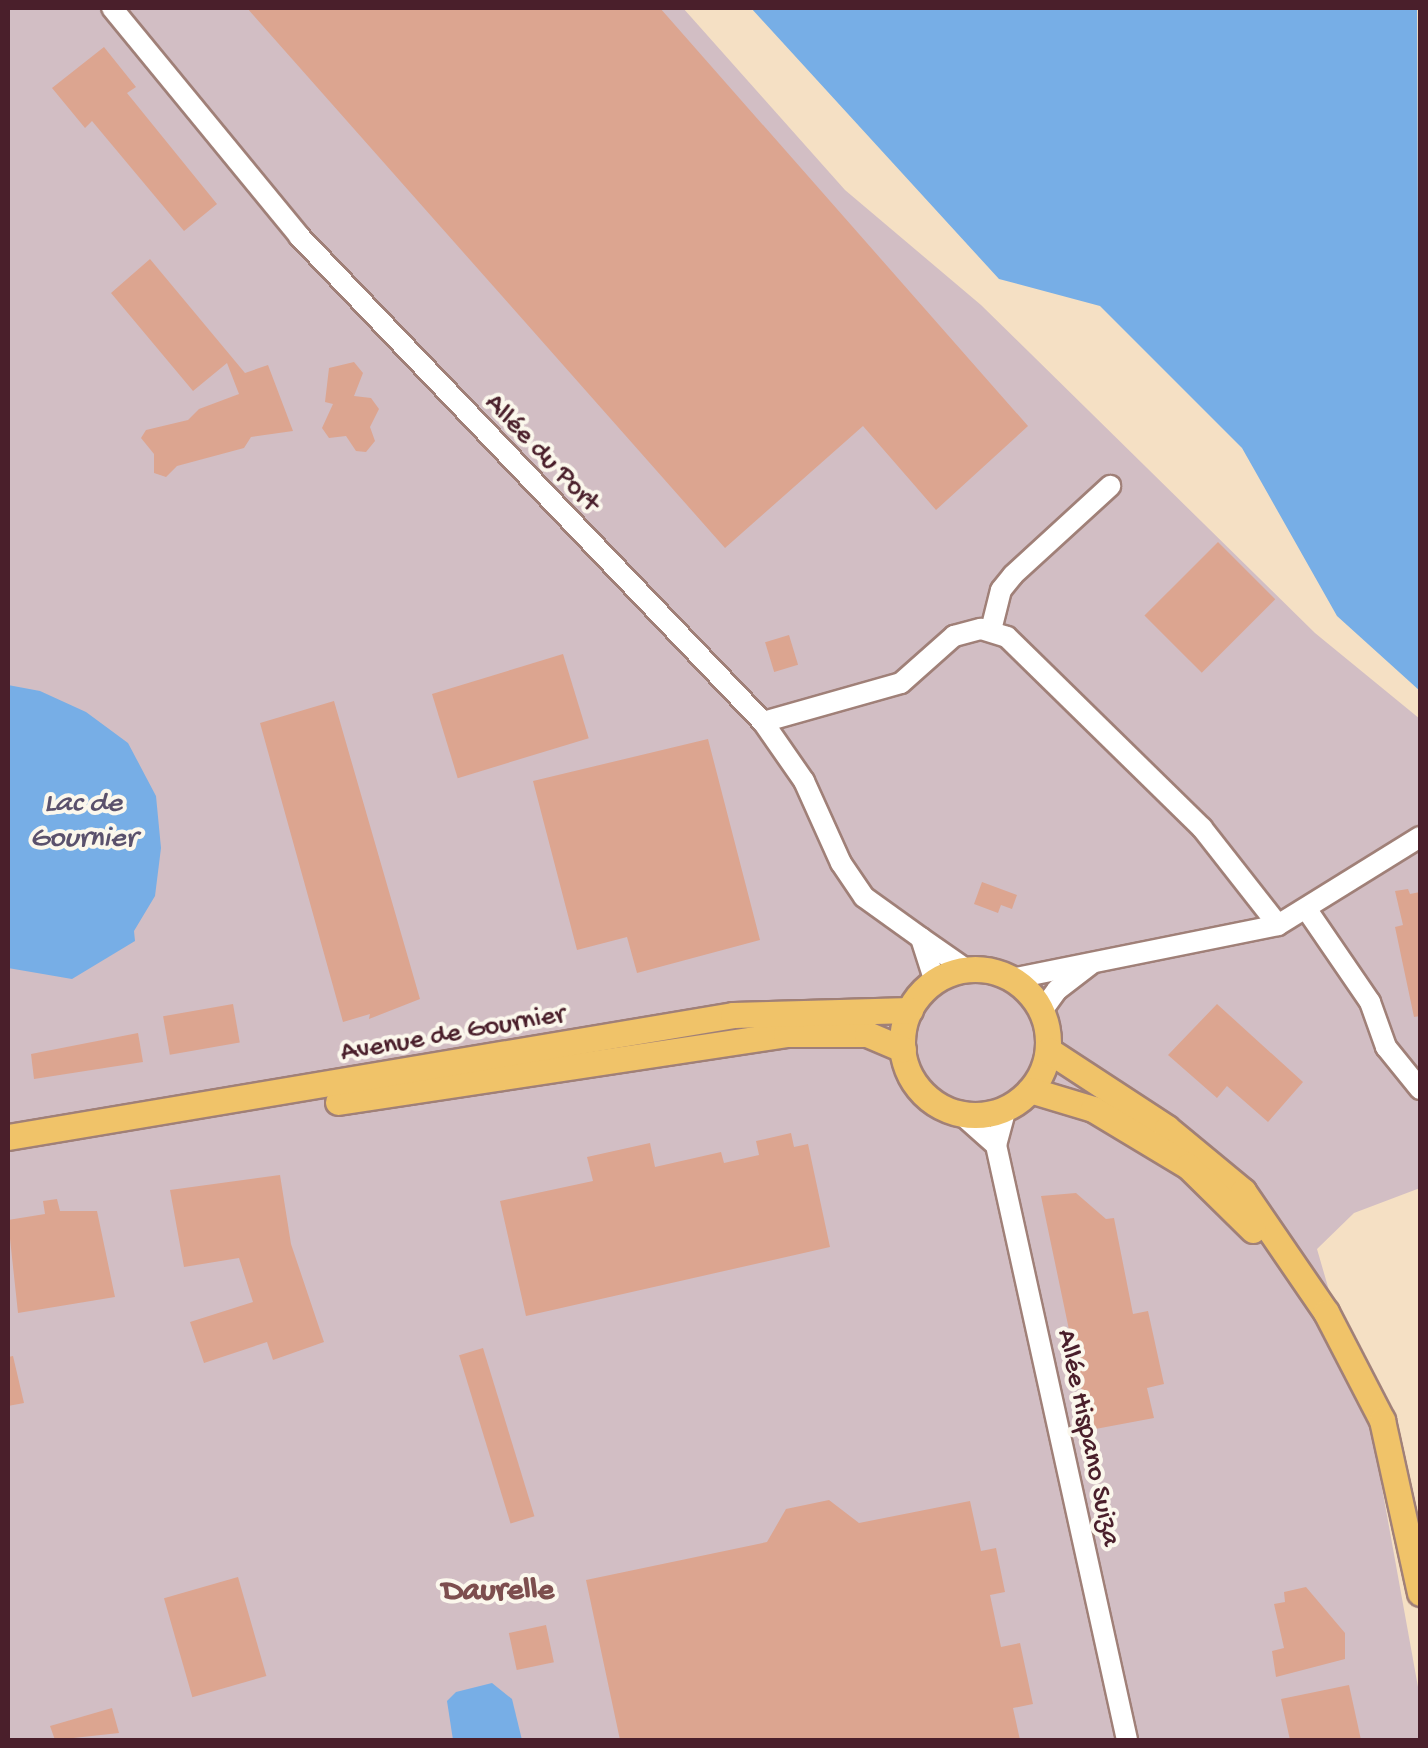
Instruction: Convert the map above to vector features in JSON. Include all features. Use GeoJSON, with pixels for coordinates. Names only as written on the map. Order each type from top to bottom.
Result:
{"type":"FeatureCollection","features":[{"type":"Feature","properties":{"kind":"main road"},"geometry":{"type":"LineString","coordinates":[[967,970],[1010,979],[1041,1012],[1048,1050],[1030,1090],[1006,1108],[961,1114],[917,1086],[903,1049],[910,1010],[935,982],[967,970]]}},
{"type":"Feature","properties":{"kind":"main road","name":"Avenue de Gournier"},"geometry":{"type":"LineString","coordinates":[[8,1137],[733,1015],[910,1010]]}},
{"type":"Feature","properties":{"kind":"main road","name":"Avenue de Gournier"},"geometry":{"type":"LineString","coordinates":[[8,1154],[683,1045],[818,1032],[867,1034],[903,1049]]}},
{"type":"Feature","properties":{"kind":"main road"},"geometry":{"type":"LineString","coordinates":[[1048,1050],[1167,1128],[1243,1191],[1326,1312],[1382,1420],[1420,1593]]}},
{"type":"Feature","properties":{"kind":"main road"},"geometry":{"type":"LineString","coordinates":[[1030,1090],[1093,1108],[1188,1166],[1326,1312]]}},
{"type":"Feature","properties":{"kind":"street","name":"Allée du Port"},"geometry":{"type":"LineString","coordinates":[[112,8],[311,250],[763,722],[810,792],[841,864],[864,896],[967,970]]}},
{"type":"Feature","properties":{"kind":"street"},"geometry":{"type":"LineString","coordinates":[[990,630],[1002,590],[1013,575],[1110,486]]}},
{"type":"Feature","properties":{"kind":"street"},"geometry":{"type":"LineString","coordinates":[[763,722],[901,683],[954,636],[990,630],[1036,660],[1202,828],[1278,925]]}},
{"type":"Feature","properties":{"kind":"street"},"geometry":{"type":"LineString","coordinates":[[1010,979],[1097,960],[1237,938],[1278,925],[1420,837]]}},
{"type":"Feature","properties":{"kind":"street"},"geometry":{"type":"LineString","coordinates":[[1306,910],[1370,1002],[1386,1048],[1420,1088]]}},
{"type":"Feature","properties":{"kind":"street"},"geometry":{"type":"LineString","coordinates":[[921,938],[935,982]]}},
{"type":"Feature","properties":{"kind":"street"},"geometry":{"type":"LineString","coordinates":[[1041,1012],[1057,990],[1097,960]]}},
{"type":"Feature","properties":{"kind":"street","name":"Allée Hispano Suiza"},"geometry":{"type":"LineString","coordinates":[[1006,1108],[996,1145],[1126,1740]]}},
{"type":"Feature","properties":{"kind":"street"},"geometry":{"type":"LineString","coordinates":[[961,1114],[996,1145]]}},
{"type":"Feature","properties":{"kind":"shaded area"},"geometry":{"type":"Polygon","coordinates":[[[8,8],[683,8],[845,190],[981,305],[1315,633],[1420,719],[1420,1188],[1354,1213],[1317,1249],[1375,1449],[1420,1698],[1420,1740],[8,1740],[8,8]]]}},
{"type":"Feature","properties":{"kind":"water"},"geometry":{"type":"Polygon","coordinates":[[[751,8],[1417,8],[1420,691],[1337,616],[1242,448],[1100,306],[999,279],[751,8]]]}},
{"type":"Feature","properties":{"kind":"water","name":"Lac de Gournier"},"geometry":{"type":"Polygon","coordinates":[[[8,685],[40,691],[86,712],[128,743],[156,796],[161,848],[155,896],[134,931],[135,941],[72,979],[8,968],[8,685]]]}},
{"type":"Feature","properties":{"kind":"water"},"geometry":{"type":"Polygon","coordinates":[[[492,1683],[512,1699],[522,1740],[453,1740],[447,1701],[456,1692],[492,1683]]]}},
{"type":"Feature","properties":{"kind":"building"},"geometry":{"type":"Polygon","coordinates":[[[247,8],[660,8],[1028,426],[936,510],[863,426],[725,548],[247,8]]]}},
{"type":"Feature","properties":{"kind":"building"},"geometry":{"type":"Polygon","coordinates":[[[104,47],[136,87],[127,93],[217,204],[184,231],[92,121],[85,128],[52,88],[104,47]]]}},
{"type":"Feature","properties":{"kind":"building"},"geometry":{"type":"Polygon","coordinates":[[[150,259],[245,373],[268,365],[293,431],[251,437],[244,448],[177,466],[166,477],[154,473],[154,454],[141,438],[146,430],[188,420],[199,409],[239,394],[227,363],[193,391],[111,293],[150,259]]]}},
{"type":"Feature","properties":{"kind":"building"},"geometry":{"type":"Polygon","coordinates":[[[354,362],[363,373],[354,396],[371,398],[379,409],[370,427],[375,441],[366,452],[356,451],[346,436],[329,438],[322,428],[333,404],[325,402],[329,368],[354,362]]]}},
{"type":"Feature","properties":{"kind":"building"},"geometry":{"type":"Polygon","coordinates":[[[1218,542],[1275,599],[1202,673],[1144,616],[1218,542]]]}},
{"type":"Feature","properties":{"kind":"building"},"geometry":{"type":"Polygon","coordinates":[[[789,635],[798,665],[774,672],[765,642],[789,635]]]}},
{"type":"Feature","properties":{"kind":"building"},"geometry":{"type":"Polygon","coordinates":[[[563,654],[589,738],[458,778],[432,694],[563,654]]]}},
{"type":"Feature","properties":{"kind":"building"},"geometry":{"type":"Polygon","coordinates":[[[334,701],[420,999],[369,1019],[370,1014],[343,1022],[260,723],[334,701]]]}},
{"type":"Feature","properties":{"kind":"building"},"geometry":{"type":"Polygon","coordinates":[[[708,739],[760,940],[637,973],[627,937],[577,950],[533,781],[708,739]]]}},
{"type":"Feature","properties":{"kind":"building"},"geometry":{"type":"Polygon","coordinates":[[[982,882],[1017,895],[1012,909],[1001,905],[998,913],[974,904],[982,882]]]}},
{"type":"Feature","properties":{"kind":"building"},"geometry":{"type":"Polygon","coordinates":[[[1408,889],[1410,894],[1420,892],[1420,1016],[1414,1017],[1395,927],[1403,925],[1395,891],[1408,889]]]}},
{"type":"Feature","properties":{"kind":"building"},"geometry":{"type":"Polygon","coordinates":[[[233,1004],[240,1042],[170,1055],[163,1016],[233,1004]]]}},
{"type":"Feature","properties":{"kind":"building"},"geometry":{"type":"Polygon","coordinates":[[[1217,1004],[1303,1082],[1268,1122],[1227,1086],[1217,1098],[1168,1055],[1217,1004]]]}},
{"type":"Feature","properties":{"kind":"building"},"geometry":{"type":"Polygon","coordinates":[[[138,1033],[143,1062],[34,1079],[31,1054],[138,1033]]]}},
{"type":"Feature","properties":{"kind":"building"},"geometry":{"type":"Polygon","coordinates":[[[791,1133],[794,1147],[808,1144],[830,1247],[526,1316],[500,1201],[593,1181],[587,1157],[650,1143],[655,1167],[721,1152],[724,1163],[759,1155],[756,1141],[791,1133]]]}},
{"type":"Feature","properties":{"kind":"building"},"geometry":{"type":"Polygon","coordinates":[[[280,1175],[291,1244],[324,1342],[273,1360],[267,1342],[204,1363],[190,1322],[253,1302],[239,1258],[184,1267],[170,1190],[280,1175]]]}},
{"type":"Feature","properties":{"kind":"building"},"geometry":{"type":"Polygon","coordinates":[[[1076,1193],[1106,1219],[1114,1218],[1133,1314],[1148,1311],[1164,1384],[1147,1388],[1154,1418],[1090,1430],[1041,1196],[1076,1193]]]}},
{"type":"Feature","properties":{"kind":"building"},"geometry":{"type":"Polygon","coordinates":[[[57,1199],[60,1211],[97,1211],[115,1297],[18,1313],[8,1220],[45,1214],[43,1201],[57,1199]]]}},
{"type":"Feature","properties":{"kind":"building"},"geometry":{"type":"Polygon","coordinates":[[[483,1348],[534,1516],[511,1524],[459,1355],[483,1348]]]}},
{"type":"Feature","properties":{"kind":"building"},"geometry":{"type":"Polygon","coordinates":[[[13,1356],[24,1403],[8,1406],[8,1357],[13,1356]]]}},
{"type":"Feature","properties":{"kind":"building"},"geometry":{"type":"Polygon","coordinates":[[[829,1500],[859,1523],[970,1501],[981,1551],[996,1548],[1005,1592],[990,1595],[1001,1647],[1020,1643],[1033,1704],[1013,1708],[1020,1740],[620,1740],[586,1580],[767,1542],[786,1509],[829,1500]]]}},
{"type":"Feature","properties":{"kind":"building"},"geometry":{"type":"Polygon","coordinates":[[[238,1577],[266,1676],[192,1697],[164,1598],[238,1577]]]}},
{"type":"Feature","properties":{"kind":"building"},"geometry":{"type":"Polygon","coordinates":[[[1306,1587],[1345,1633],[1345,1659],[1276,1677],[1272,1651],[1284,1648],[1274,1604],[1285,1602],[1284,1592],[1306,1587]]]}},
{"type":"Feature","properties":{"kind":"building"},"geometry":{"type":"Polygon","coordinates":[[[546,1625],[554,1662],[517,1670],[509,1633],[546,1625]]]}},
{"type":"Feature","properties":{"kind":"building"},"geometry":{"type":"Polygon","coordinates":[[[1349,1685],[1361,1740],[1290,1740],[1281,1699],[1349,1685]]]}},
{"type":"Feature","properties":{"kind":"building"},"geometry":{"type":"Polygon","coordinates":[[[112,1708],[119,1733],[55,1740],[50,1726],[112,1708]]]}},
{"type":"Feature","properties":{"kind":"district","name":"Daurelle"},"geometry":{"type":"Point","coordinates":[498,1592]}}]}
